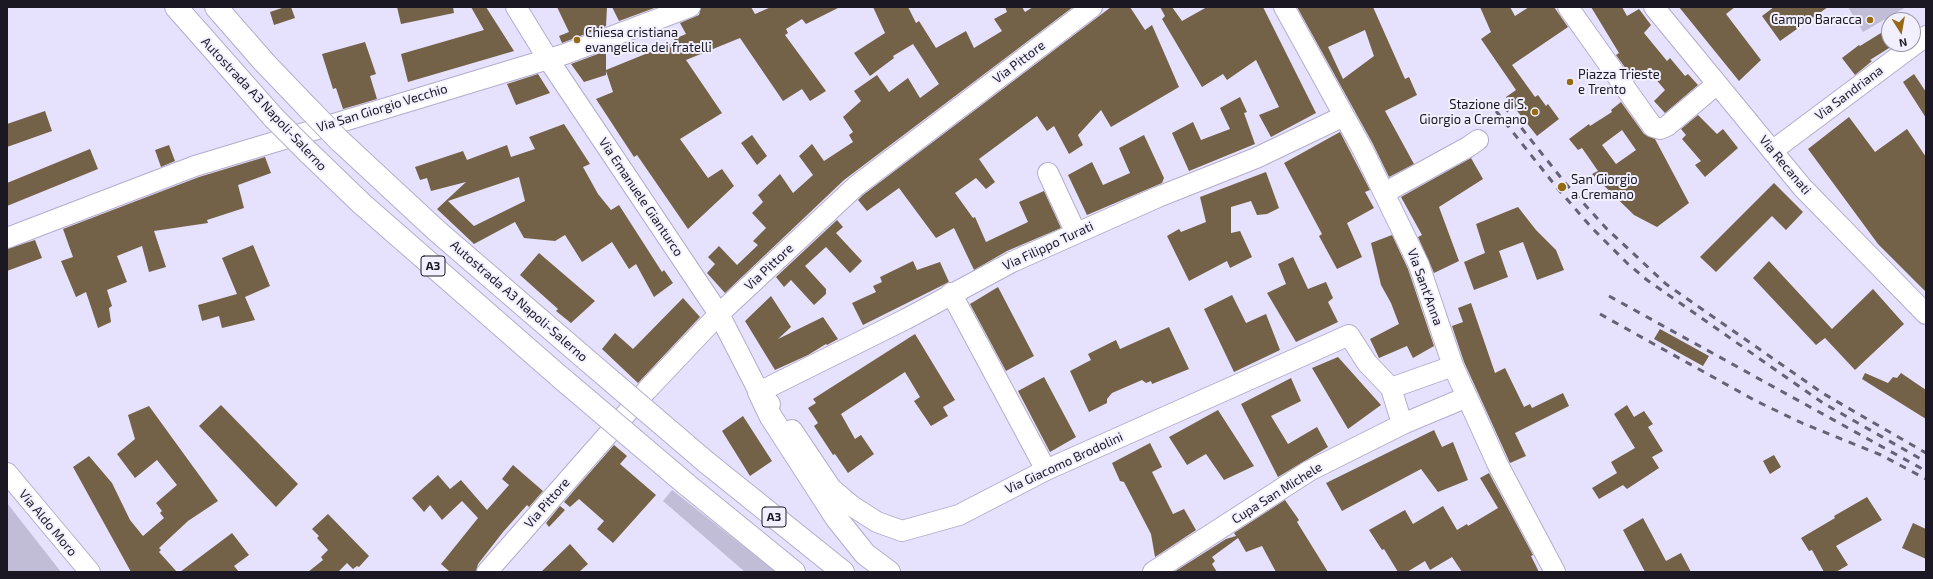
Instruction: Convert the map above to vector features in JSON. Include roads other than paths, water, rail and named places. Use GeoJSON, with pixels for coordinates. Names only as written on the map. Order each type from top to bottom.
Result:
{"type":"FeatureCollection","features":[{"type":"Feature","properties":{"kind":"highway","name":"Autostrada A3 Napoli-Salerno"},"geometry":{"type":"LineString","coordinates":[[176,7],[274,118],[362,204],[560,377],[686,484],[794,572]]}},
{"type":"Feature","properties":{"kind":"highway","name":"Autostrada A3 Napoli-Salerno"},"geometry":{"type":"LineString","coordinates":[[216,7],[264,62],[339,140],[437,230],[706,462],[843,572]]}},
{"type":"Feature","properties":{"kind":"highway"},"geometry":{"type":"LineString","coordinates":[[759,392],[791,448],[837,519],[865,554],[889,572]]}},
{"type":"Feature","properties":{"kind":"street","name":"Via Emanuele Gianturco"},"geometry":{"type":"LineString","coordinates":[[516,7],[548,59],[719,314],[759,392]]}},
{"type":"Feature","properties":{"kind":"street","name":"Via San Giorgio Vecchio"},"geometry":{"type":"LineString","coordinates":[[7,238],[195,166],[572,52],[690,7]]}},
{"type":"Feature","properties":{"kind":"street","name":"Via Sant'Anna"},"geometry":{"type":"LineString","coordinates":[[1284,7],[1384,192],[1419,265],[1453,366],[1498,463],[1555,572]]}},
{"type":"Feature","properties":{"kind":"street"},"geometry":{"type":"LineString","coordinates":[[1568,7],[1653,126],[1660,129],[1667,126],[1717,84]]}},
{"type":"Feature","properties":{"kind":"street","name":"Via Recanati"},"geometry":{"type":"LineString","coordinates":[[1654,7],[1802,187],[1926,314]]}},
{"type":"Feature","properties":{"kind":"street","name":"Via Pittore"},"geometry":{"type":"LineString","coordinates":[[486,572],[647,390],[719,314],[856,186],[1086,9]]}},
{"type":"Feature","properties":{"kind":"street","name":"Via Sandriana"},"geometry":{"type":"LineString","coordinates":[[1772,151],[1926,36]]}},
{"type":"Feature","properties":{"kind":"street","name":"Via Filippo Turati"},"geometry":{"type":"LineString","coordinates":[[759,392],[906,319],[951,293],[1012,262],[1158,197],[1256,158],[1344,116]]}},
{"type":"Feature","properties":{"kind":"street"},"geometry":{"type":"LineString","coordinates":[[1384,192],[1468,147],[1478,140]]}},
{"type":"Feature","properties":{"kind":"street"},"geometry":{"type":"LineString","coordinates":[[1048,173],[1076,233]]}},
{"type":"Feature","properties":{"kind":"street"},"geometry":{"type":"LineString","coordinates":[[951,293],[1046,470]]}},
{"type":"Feature","properties":{"kind":"street","name":"Via Giacomo Brodolini"},"geometry":{"type":"LineString","coordinates":[[759,392],[788,425],[832,488],[852,506],[877,522],[902,531],[959,515],[1046,470],[1349,335],[1367,363],[1392,388]]}},
{"type":"Feature","properties":{"kind":"street"},"geometry":{"type":"LineString","coordinates":[[1406,423],[1398,414],[1392,388],[1453,366]]}},
{"type":"Feature","properties":{"kind":"street","name":"Cupa San Michele"},"geometry":{"type":"LineString","coordinates":[[1153,572],[1309,471],[1406,423],[1467,397]]}},
{"type":"Feature","properties":{"kind":"street","name":"Via Aldo Moro"},"geometry":{"type":"LineString","coordinates":[[7,473],[90,572]]}},
{"type":"Feature","properties":{"kind":"railway"},"geometry":{"type":"LineString","coordinates":[[1504,106],[1566,184],[1607,229],[1666,284],[1824,394],[1926,453]]}},
{"type":"Feature","properties":{"kind":"railway"},"geometry":{"type":"LineString","coordinates":[[1496,111],[1558,189],[1592,228],[1628,264],[1647,280],[1823,403],[1926,462]]}},
{"type":"Feature","properties":{"kind":"railway"},"geometry":{"type":"LineString","coordinates":[[1609,296],[1926,471]]}},
{"type":"Feature","properties":{"kind":"railway"},"geometry":{"type":"LineString","coordinates":[[1600,314],[1756,401],[1802,423],[1881,455],[1926,479]]}},
{"type":"Feature","properties":{"kind":"place","name":"Campo Baracca"},"geometry":{"type":"Point","coordinates":[1870,20]}},
{"type":"Feature","properties":{"kind":"place","name":"Chiesa cristiana evangelica dei fratelli"},"geometry":{"type":"Point","coordinates":[577,40]}},
{"type":"Feature","properties":{"kind":"place","name":"Piazza Trieste e Trento"},"geometry":{"type":"Point","coordinates":[1570,82]}},
{"type":"Feature","properties":{"kind":"place","name":"Stazione di S. Giorgio a Cremano"},"geometry":{"type":"Point","coordinates":[1535,112]}},
{"type":"Feature","properties":{"kind":"place","name":"San Giorgio a Cremano"},"geometry":{"type":"Point","coordinates":[1562,187]}}]}
